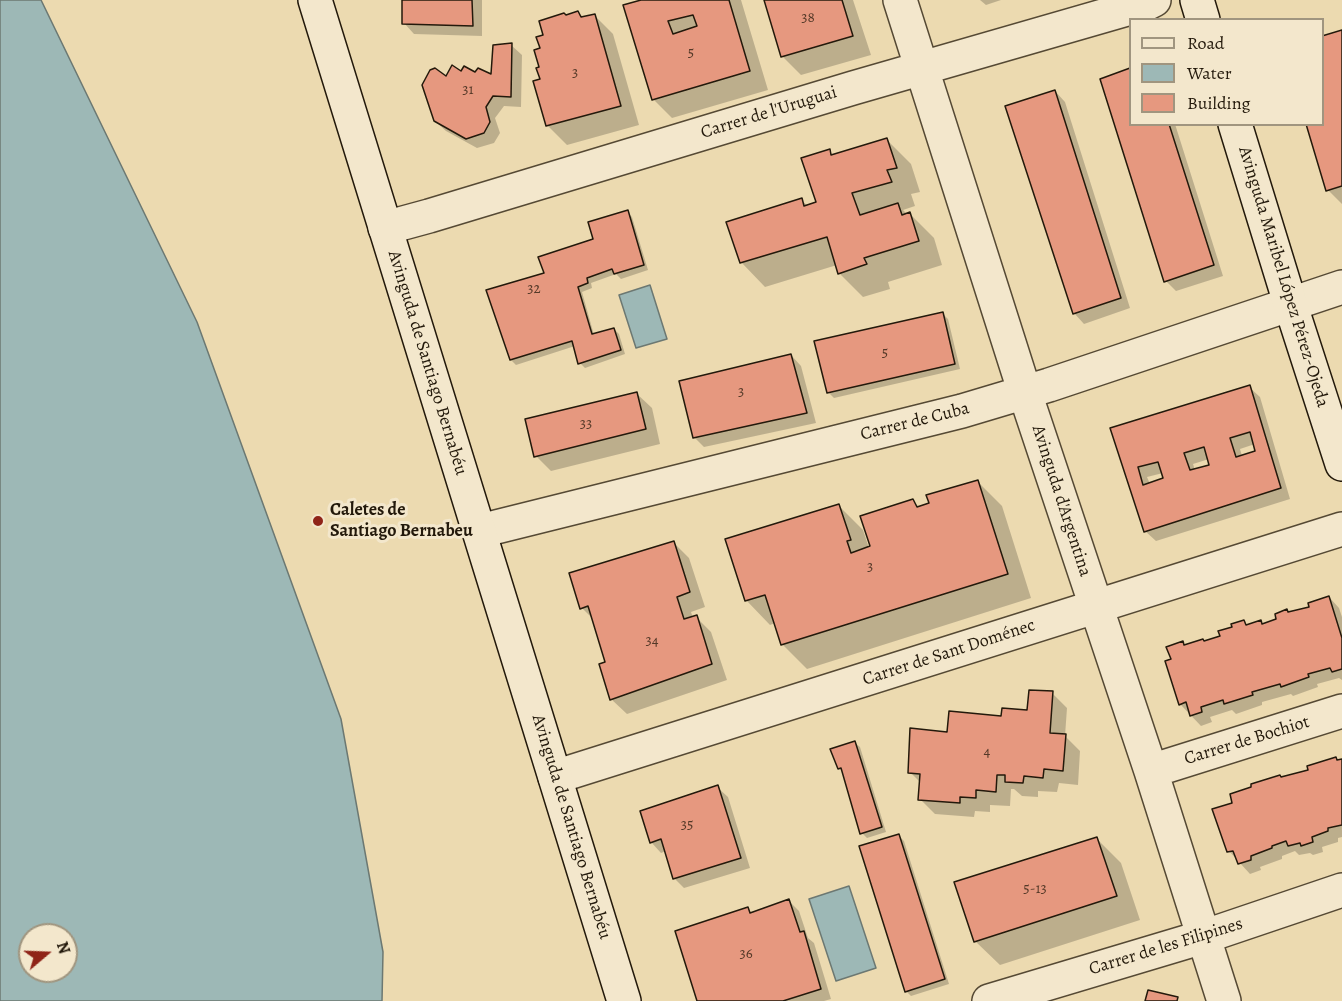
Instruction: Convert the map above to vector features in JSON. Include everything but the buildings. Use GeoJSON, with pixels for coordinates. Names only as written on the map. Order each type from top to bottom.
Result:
{"type":"FeatureCollection","features":[{"type":"Feature","properties":{"kind":"street","name":"Avinguda de Santiago Bernabéu"},"geometry":{"type":"LineString","coordinates":[[315,0],[624,1001]]}},
{"type":"Feature","properties":{"kind":"street","name":"Avinguda d'Argentina"},"geometry":{"type":"LineString","coordinates":[[900,0],[1025,393],[1151,771],[1224,1001]]}},
{"type":"Feature","properties":{"kind":"street","name":"Carrer de l'Uruguai"},"geometry":{"type":"LineString","coordinates":[[385,228],[1154,0]]}},
{"type":"Feature","properties":{"kind":"street"},"geometry":{"type":"LineString","coordinates":[[1197,0],[1202,18]]}},
{"type":"Feature","properties":{"kind":"street","name":"Avinguda Maribel López Pérez-Ojeda"},"geometry":{"type":"LineString","coordinates":[[1236,126],[1342,464]]}},
{"type":"Feature","properties":{"kind":"street","name":"Carrer de Cuba"},"geometry":{"type":"LineString","coordinates":[[480,531],[962,411],[1025,393],[1342,287]]}},
{"type":"Feature","properties":{"kind":"street","name":"Carrer de Sant Doménec"},"geometry":{"type":"LineString","coordinates":[[555,777],[1342,529]]}},
{"type":"Feature","properties":{"kind":"street","name":"Carrer de Bochiot"},"geometry":{"type":"LineString","coordinates":[[1151,771],[1342,711]]}},
{"type":"Feature","properties":{"kind":"street","name":"Carrer de les Filipines"},"geometry":{"type":"LineString","coordinates":[[989,1001],[1203,937],[1342,890]]}},
{"type":"Feature","properties":{"kind":"water"},"geometry":{"type":"Polygon","coordinates":[[[0,0],[41,0],[197,322],[341,719],[383,952],[382,1001],[0,1001],[0,0]]]}},
{"type":"Feature","properties":{"kind":"water"},"geometry":{"type":"Polygon","coordinates":[[[650,285],[667,339],[636,348],[619,295],[650,285]]]}},
{"type":"Feature","properties":{"kind":"water"},"geometry":{"type":"Polygon","coordinates":[[[849,886],[876,968],[836,981],[809,899],[849,886]]]}},
{"type":"Feature","properties":{"kind":"place","name":"Caletes de Santiago Bernabeu"},"geometry":{"type":"Point","coordinates":[318,521]}}]}
